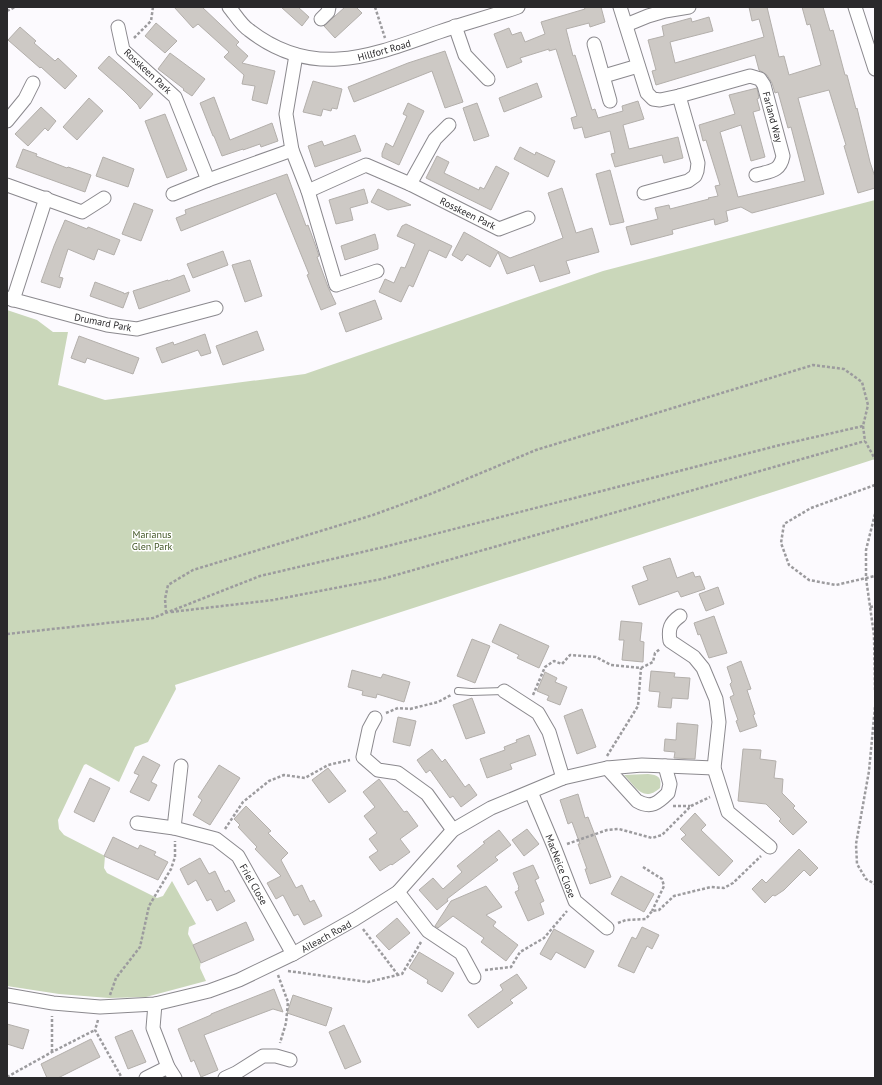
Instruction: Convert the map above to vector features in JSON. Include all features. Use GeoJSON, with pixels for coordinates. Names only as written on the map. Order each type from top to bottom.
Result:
{"type":"FeatureCollection","features":[{"type":"Feature","properties":{"kind":"street","name":"Hillfort Road"},"geometry":{"type":"LineString","coordinates":[[229,7],[248,30],[275,48],[296,56],[324,60],[354,58],[390,50],[503,9]]}},
{"type":"Feature","properties":{"kind":"street"},"geometry":{"type":"LineString","coordinates":[[321,19],[328,12],[329,7]]}},
{"type":"Feature","properties":{"kind":"street"},"geometry":{"type":"LineString","coordinates":[[503,9],[518,7]]}},
{"type":"Feature","properties":{"kind":"street","name":"Farland Way"},"geometry":{"type":"LineString","coordinates":[[620,7],[638,66],[648,93],[653,99],[660,100],[679,96],[750,76],[760,79],[764,85],[783,156],[782,164],[777,169],[756,175]]}},
{"type":"Feature","properties":{"kind":"street"},"geometry":{"type":"LineString","coordinates":[[626,24],[653,14],[689,7]]}},
{"type":"Feature","properties":{"kind":"street"},"geometry":{"type":"LineString","coordinates":[[855,7],[875,69]]}},
{"type":"Feature","properties":{"kind":"street"},"geometry":{"type":"LineString","coordinates":[[455,26],[464,55],[488,79]]}},
{"type":"Feature","properties":{"kind":"street","name":"Rosskeen Park"},"geometry":{"type":"LineString","coordinates":[[118,27],[123,50],[175,97],[208,180]]}},
{"type":"Feature","properties":{"kind":"street"},"geometry":{"type":"LineString","coordinates":[[594,44],[610,101]]}},
{"type":"Feature","properties":{"kind":"street"},"geometry":{"type":"LineString","coordinates":[[296,56],[286,114],[292,150],[308,191],[336,285],[377,271]]}},
{"type":"Feature","properties":{"kind":"street"},"geometry":{"type":"LineString","coordinates":[[604,76],[638,66]]}},
{"type":"Feature","properties":{"kind":"street"},"geometry":{"type":"LineString","coordinates":[[7,121],[25,99],[33,83]]}},
{"type":"Feature","properties":{"kind":"street"},"geometry":{"type":"LineString","coordinates":[[644,193],[688,181],[695,176],[697,171],[698,163],[679,96]]}},
{"type":"Feature","properties":{"kind":"street"},"geometry":{"type":"LineString","coordinates":[[410,184],[435,139],[449,125]]}},
{"type":"Feature","properties":{"kind":"street"},"geometry":{"type":"LineString","coordinates":[[173,194],[292,150]]}},
{"type":"Feature","properties":{"kind":"street","name":"Rosskeen Park"},"geometry":{"type":"LineString","coordinates":[[308,191],[366,165],[410,184],[499,229],[528,218]]}},
{"type":"Feature","properties":{"kind":"street"},"geometry":{"type":"LineString","coordinates":[[7,185],[82,212],[104,198]]}},
{"type":"Feature","properties":{"kind":"street","name":"Drumard Park"},"geometry":{"type":"LineString","coordinates":[[46,198],[10,299],[106,325],[138,329],[216,308]]}},
{"type":"Feature","properties":{"kind":"street"},"geometry":{"type":"LineString","coordinates":[[680,616],[674,620],[670,626],[670,641],[694,657],[703,668],[716,699],[719,722],[717,754],[714,768],[728,812],[770,847]]}},
{"type":"Feature","properties":{"kind":"street"},"geometry":{"type":"LineString","coordinates":[[504,691],[538,713],[549,732],[563,778]]}},
{"type":"Feature","properties":{"kind":"street"},"geometry":{"type":"LineString","coordinates":[[375,718],[369,728],[363,757],[378,770],[398,773],[427,794],[454,830]]}},
{"type":"Feature","properties":{"kind":"street","name":"Aileach Road"},"geometry":{"type":"LineString","coordinates":[[7,995],[53,1003],[103,1007],[155,1004],[209,991],[239,980],[293,954],[355,919],[398,892],[454,830],[491,808],[563,778],[607,768],[642,765],[714,768]]}},
{"type":"Feature","properties":{"kind":"street"},"geometry":{"type":"LineString","coordinates":[[174,828],[181,766]]}},
{"type":"Feature","properties":{"kind":"street"},"geometry":{"type":"LineString","coordinates":[[607,768],[637,801],[648,805],[655,804],[668,793],[670,784],[665,766]]}},
{"type":"Feature","properties":{"kind":"street","name":"MacNeice Close"},"geometry":{"type":"LineString","coordinates":[[531,792],[555,848],[575,901],[607,928]]}},
{"type":"Feature","properties":{"kind":"street","name":"Friel Close"},"geometry":{"type":"LineString","coordinates":[[137,823],[174,828],[216,839],[238,856],[293,954]]}},
{"type":"Feature","properties":{"kind":"street"},"geometry":{"type":"LineString","coordinates":[[398,892],[428,931],[461,953],[474,977]]}},
{"type":"Feature","properties":{"kind":"street"},"geometry":{"type":"LineString","coordinates":[[146,1078],[172,1073],[153,1028],[155,1004]]}},
{"type":"Feature","properties":{"kind":"street"},"geometry":{"type":"LineString","coordinates":[[225,1078],[263,1056],[276,1056],[290,1060]]}},
{"type":"Feature","properties":{"kind":"lane"},"geometry":{"type":"LineString","coordinates":[[458,691],[504,691]]}},
{"type":"Feature","properties":{"kind":"path"},"geometry":{"type":"LineString","coordinates":[[7,11],[14,7]]}},
{"type":"Feature","properties":{"kind":"path"},"geometry":{"type":"LineString","coordinates":[[123,50],[151,21],[153,7]]}},
{"type":"Feature","properties":{"kind":"path"},"geometry":{"type":"LineString","coordinates":[[374,7],[390,50]]}},
{"type":"Feature","properties":{"kind":"path"},"geometry":{"type":"LineString","coordinates":[[166,612],[165,599],[168,585],[194,570],[373,515],[433,493],[536,450],[813,365],[844,369],[862,382],[868,405],[863,426],[865,441],[875,459]]}},
{"type":"Feature","properties":{"kind":"path"},"geometry":{"type":"LineString","coordinates":[[7,634],[153,618],[260,576],[388,546],[780,444],[863,426]]}},
{"type":"Feature","properties":{"kind":"path"},"geometry":{"type":"LineString","coordinates":[[166,612],[273,600],[382,579],[865,441]]}},
{"type":"Feature","properties":{"kind":"path"},"geometry":{"type":"LineString","coordinates":[[875,485],[811,508],[790,520],[784,524],[780,543],[789,565],[809,580],[836,585],[875,576]]}},
{"type":"Feature","properties":{"kind":"path"},"geometry":{"type":"LineString","coordinates":[[875,514],[866,550],[866,578],[874,635],[875,690]]}},
{"type":"Feature","properties":{"kind":"path"},"geometry":{"type":"LineString","coordinates":[[870,607],[875,606]]}},
{"type":"Feature","properties":{"kind":"path"},"geometry":{"type":"LineString","coordinates":[[528,706],[545,667],[554,660],[562,664],[570,655],[596,657],[611,665],[641,668],[653,662],[655,653],[670,641]]}},
{"type":"Feature","properties":{"kind":"path"},"geometry":{"type":"LineString","coordinates":[[607,768],[607,754],[638,706],[641,668]]}},
{"type":"Feature","properties":{"kind":"path"},"geometry":{"type":"LineString","coordinates":[[375,718],[398,708],[410,709],[438,702],[458,691]]}},
{"type":"Feature","properties":{"kind":"path"},"geometry":{"type":"LineString","coordinates":[[875,708],[869,771],[856,844],[857,864],[866,879],[875,884]]}},
{"type":"Feature","properties":{"kind":"path"},"geometry":{"type":"LineString","coordinates":[[217,840],[243,802],[269,781],[284,775],[306,778],[328,765],[363,757]]}},
{"type":"Feature","properties":{"kind":"path"},"geometry":{"type":"LineString","coordinates":[[555,848],[607,830],[619,829],[652,838],[662,835],[691,806],[721,791]]}},
{"type":"Feature","properties":{"kind":"path"},"geometry":{"type":"LineString","coordinates":[[7,1077],[95,1030],[116,978],[140,947],[149,906],[171,869],[175,857],[174,828]]}},
{"type":"Feature","properties":{"kind":"path"},"geometry":{"type":"LineString","coordinates":[[652,911],[659,910],[674,896],[711,887],[724,888],[733,884],[770,847]]}},
{"type":"Feature","properties":{"kind":"path"},"geometry":{"type":"LineString","coordinates":[[607,928],[626,920],[646,919],[652,911],[664,886],[662,879],[643,867]]}},
{"type":"Feature","properties":{"kind":"path"},"geometry":{"type":"LineString","coordinates":[[474,977],[484,970],[512,967],[520,952],[544,938],[575,901]]}},
{"type":"Feature","properties":{"kind":"path"},"geometry":{"type":"LineString","coordinates":[[355,919],[398,975]]}},
{"type":"Feature","properties":{"kind":"path"},"geometry":{"type":"LineString","coordinates":[[277,962],[288,972],[368,982],[402,974],[428,931]]}},
{"type":"Feature","properties":{"kind":"path"},"geometry":{"type":"LineString","coordinates":[[276,1056],[286,1024],[288,1002],[277,962]]}},
{"type":"Feature","properties":{"kind":"path"},"geometry":{"type":"LineString","coordinates":[[52,1052],[53,1003]]}},
{"type":"Feature","properties":{"kind":"path"},"geometry":{"type":"LineString","coordinates":[[95,1030],[122,1078]]}},
{"type":"Feature","properties":{"kind":"green space","name":"Marianus Glen Park"},"geometry":{"type":"Polygon","coordinates":[[[875,200],[875,459],[175,685],[176,689],[148,742],[135,747],[119,782],[86,764],[84,765],[58,820],[59,829],[64,835],[105,856],[104,868],[107,873],[157,898],[163,896],[172,881],[196,924],[189,927],[188,934],[201,960],[200,968],[206,981],[146,997],[109,998],[59,994],[7,986],[7,310],[37,320],[53,332],[68,332],[58,385],[105,400],[305,374],[603,271],[875,200]]]}},
{"type":"Feature","properties":{"kind":"green space"},"geometry":{"type":"Polygon","coordinates":[[[648,774],[657,776],[660,779],[660,788],[649,794],[640,792],[624,775],[648,774]]]}},
{"type":"Feature","properties":{"kind":"building"},"geometry":{"type":"Polygon","coordinates":[[[174,7],[202,7],[239,42],[236,45],[248,56],[242,63],[275,71],[267,104],[252,100],[255,86],[242,84],[244,75],[224,57],[229,52],[198,24],[193,28],[174,7]]]}},
{"type":"Feature","properties":{"kind":"building"},"geometry":{"type":"Polygon","coordinates":[[[281,7],[298,7],[309,17],[302,26],[281,7]]]}},
{"type":"Feature","properties":{"kind":"building"},"geometry":{"type":"Polygon","coordinates":[[[345,7],[356,7],[362,13],[335,38],[324,26],[345,7]]]}},
{"type":"Feature","properties":{"kind":"building"},"geometry":{"type":"Polygon","coordinates":[[[584,7],[601,7],[605,22],[590,27],[589,23],[566,29],[573,56],[575,55],[592,110],[595,109],[598,118],[623,111],[622,106],[638,101],[644,119],[623,125],[629,149],[678,137],[683,158],[664,163],[662,155],[615,167],[611,154],[615,153],[610,131],[585,138],[582,127],[574,129],[571,118],[577,116],[556,49],[549,51],[549,49],[520,58],[522,62],[507,68],[494,34],[509,28],[512,35],[521,32],[525,42],[545,34],[541,22],[585,9],[584,7]]]}},
{"type":"Feature","properties":{"kind":"building"},"geometry":{"type":"Polygon","coordinates":[[[749,7],[767,7],[779,57],[784,56],[789,75],[821,65],[810,24],[807,25],[802,7],[823,7],[830,31],[833,30],[845,75],[847,75],[856,109],[857,108],[875,177],[875,188],[858,193],[844,146],[846,145],[829,90],[798,98],[824,194],[752,213],[741,207],[726,211],[728,221],[715,225],[714,219],[672,230],[673,234],[631,245],[626,227],[658,219],[655,208],[669,205],[670,209],[718,196],[715,186],[720,185],[706,140],[703,141],[699,125],[735,114],[729,95],[757,88],[759,98],[757,99],[760,110],[753,112],[765,157],[751,161],[741,125],[720,132],[738,197],[805,181],[791,127],[788,128],[778,92],[775,93],[772,83],[767,75],[759,70],[755,55],[656,85],[652,71],[656,70],[648,40],[664,36],[662,26],[691,18],[692,22],[709,17],[713,31],[670,42],[675,63],[764,37],[759,19],[752,21],[749,7]]]}},
{"type":"Feature","properties":{"kind":"building"},"geometry":{"type":"Polygon","coordinates":[[[156,23],[177,41],[165,53],[145,36],[156,23]]]}},
{"type":"Feature","properties":{"kind":"building"},"geometry":{"type":"Polygon","coordinates":[[[20,27],[36,41],[34,43],[55,61],[58,58],[77,76],[65,89],[8,40],[20,27]]]}},
{"type":"Feature","properties":{"kind":"building"},"geometry":{"type":"Polygon","coordinates":[[[445,51],[463,102],[445,108],[432,71],[354,102],[348,87],[408,63],[445,51]]]}},
{"type":"Feature","properties":{"kind":"building"},"geometry":{"type":"Polygon","coordinates":[[[170,53],[205,79],[192,96],[158,69],[170,53]]]}},
{"type":"Feature","properties":{"kind":"building"},"geometry":{"type":"Polygon","coordinates":[[[109,56],[153,94],[140,109],[123,90],[98,68],[109,56]]]}},
{"type":"Feature","properties":{"kind":"building"},"geometry":{"type":"Polygon","coordinates":[[[313,81],[342,89],[337,109],[332,108],[331,111],[323,109],[321,116],[303,112],[313,81]]]}},
{"type":"Feature","properties":{"kind":"building"},"geometry":{"type":"Polygon","coordinates":[[[537,83],[542,97],[504,112],[499,98],[537,83]]]}},
{"type":"Feature","properties":{"kind":"building"},"geometry":{"type":"Polygon","coordinates":[[[214,97],[230,140],[272,123],[278,141],[261,147],[260,144],[222,156],[200,103],[214,97]]]}},
{"type":"Feature","properties":{"kind":"building"},"geometry":{"type":"Polygon","coordinates":[[[89,98],[103,111],[77,140],[63,127],[89,98]]]}},
{"type":"Feature","properties":{"kind":"building"},"geometry":{"type":"Polygon","coordinates":[[[408,103],[424,111],[399,165],[382,157],[382,153],[386,143],[393,147],[407,116],[403,114],[408,103]]]}},
{"type":"Feature","properties":{"kind":"building"},"geometry":{"type":"Polygon","coordinates":[[[477,103],[489,136],[474,141],[463,108],[477,103]]]}},
{"type":"Feature","properties":{"kind":"building"},"geometry":{"type":"Polygon","coordinates":[[[41,107],[56,121],[48,131],[45,128],[28,146],[15,134],[41,107]]]}},
{"type":"Feature","properties":{"kind":"building"},"geometry":{"type":"Polygon","coordinates":[[[165,114],[187,170],[167,178],[145,121],[165,114]]]}},
{"type":"Feature","properties":{"kind":"building"},"geometry":{"type":"Polygon","coordinates":[[[355,135],[361,151],[315,167],[308,146],[322,141],[324,146],[355,135]]]}},
{"type":"Feature","properties":{"kind":"building"},"geometry":{"type":"Polygon","coordinates":[[[520,147],[535,155],[536,152],[555,161],[548,177],[514,159],[520,147]]]}},
{"type":"Feature","properties":{"kind":"building"},"geometry":{"type":"Polygon","coordinates":[[[23,149],[37,154],[36,156],[67,168],[68,167],[91,175],[85,192],[16,167],[23,149]]]}},
{"type":"Feature","properties":{"kind":"building"},"geometry":{"type":"Polygon","coordinates":[[[437,156],[449,162],[444,173],[479,190],[480,187],[484,189],[496,166],[509,173],[491,210],[426,178],[437,156]]]}},
{"type":"Feature","properties":{"kind":"building"},"geometry":{"type":"Polygon","coordinates":[[[103,157],[134,169],[128,187],[96,176],[103,157]]]}},
{"type":"Feature","properties":{"kind":"building"},"geometry":{"type":"Polygon","coordinates":[[[610,170],[624,222],[610,225],[596,174],[610,170]]]}},
{"type":"Feature","properties":{"kind":"building"},"geometry":{"type":"Polygon","coordinates":[[[287,174],[306,226],[308,225],[319,256],[317,257],[336,304],[321,310],[307,275],[309,274],[276,193],[181,231],[176,218],[186,214],[185,210],[287,174]]]}},
{"type":"Feature","properties":{"kind":"building"},"geometry":{"type":"Polygon","coordinates":[[[562,188],[576,233],[592,228],[599,252],[566,261],[570,273],[540,282],[534,265],[507,274],[498,252],[490,267],[467,254],[462,261],[452,255],[464,232],[510,258],[563,238],[548,193],[562,188]]]}},
{"type":"Feature","properties":{"kind":"building"},"geometry":{"type":"Polygon","coordinates":[[[364,189],[368,203],[350,208],[353,220],[336,224],[329,200],[364,189]]]}},
{"type":"Feature","properties":{"kind":"building"},"geometry":{"type":"Polygon","coordinates":[[[378,189],[411,205],[388,210],[371,202],[378,189]]]}},
{"type":"Feature","properties":{"kind":"building"},"geometry":{"type":"Polygon","coordinates":[[[134,203],[153,210],[141,241],[122,234],[134,203]]]}},
{"type":"Feature","properties":{"kind":"building"},"geometry":{"type":"Polygon","coordinates":[[[65,220],[87,229],[88,227],[120,240],[114,255],[98,249],[94,260],[68,249],[59,277],[63,278],[60,288],[41,282],[65,220]]]}},
{"type":"Feature","properties":{"kind":"building"},"geometry":{"type":"Polygon","coordinates":[[[406,224],[452,246],[446,258],[429,250],[413,287],[409,285],[401,302],[379,292],[385,279],[394,283],[401,267],[405,268],[415,244],[397,236],[402,226],[406,224]]]}},
{"type":"Feature","properties":{"kind":"building"},"geometry":{"type":"Polygon","coordinates":[[[375,234],[378,249],[345,260],[341,246],[375,234]]]}},
{"type":"Feature","properties":{"kind":"building"},"geometry":{"type":"Polygon","coordinates":[[[223,251],[228,265],[193,278],[187,264],[223,251]]]}},
{"type":"Feature","properties":{"kind":"building"},"geometry":{"type":"Polygon","coordinates":[[[250,260],[262,296],[245,302],[232,265],[250,260]]]}},
{"type":"Feature","properties":{"kind":"building"},"geometry":{"type":"Polygon","coordinates":[[[184,275],[190,291],[139,309],[133,291],[184,275]]]}},
{"type":"Feature","properties":{"kind":"building"},"geometry":{"type":"Polygon","coordinates":[[[95,282],[124,294],[129,292],[123,308],[90,296],[95,282]]]}},
{"type":"Feature","properties":{"kind":"building"},"geometry":{"type":"Polygon","coordinates":[[[375,300],[382,319],[346,332],[339,313],[375,300]]]}},
{"type":"Feature","properties":{"kind":"building"},"geometry":{"type":"Polygon","coordinates":[[[257,331],[264,350],[223,365],[216,346],[257,331]]]}},
{"type":"Feature","properties":{"kind":"building"},"geometry":{"type":"Polygon","coordinates":[[[205,334],[211,353],[201,356],[198,350],[162,363],[156,348],[173,342],[174,345],[205,334]]]}},
{"type":"Feature","properties":{"kind":"building"},"geometry":{"type":"Polygon","coordinates":[[[79,336],[139,358],[133,374],[87,358],[85,363],[71,358],[79,336]]]}},
{"type":"Feature","properties":{"kind":"building"},"geometry":{"type":"Polygon","coordinates":[[[670,558],[677,578],[693,572],[695,577],[700,576],[705,589],[681,597],[678,591],[639,605],[632,586],[648,580],[643,567],[670,558]]]}},
{"type":"Feature","properties":{"kind":"building"},"geometry":{"type":"Polygon","coordinates":[[[718,587],[724,604],[706,611],[699,594],[718,587]]]}},
{"type":"Feature","properties":{"kind":"building"},"geometry":{"type":"Polygon","coordinates":[[[714,616],[727,653],[709,658],[694,623],[714,616]]]}},
{"type":"Feature","properties":{"kind":"building"},"geometry":{"type":"Polygon","coordinates":[[[621,621],[642,623],[640,641],[644,642],[643,662],[622,660],[624,640],[619,640],[621,621]]]}},
{"type":"Feature","properties":{"kind":"building"},"geometry":{"type":"Polygon","coordinates":[[[500,624],[549,646],[539,668],[517,658],[519,655],[492,642],[500,624]]]}},
{"type":"Feature","properties":{"kind":"building"},"geometry":{"type":"Polygon","coordinates":[[[472,639],[490,646],[475,683],[457,676],[472,639]]]}},
{"type":"Feature","properties":{"kind":"building"},"geometry":{"type":"Polygon","coordinates":[[[741,661],[751,689],[747,690],[755,714],[753,715],[757,726],[740,732],[736,721],[738,720],[730,697],[734,695],[730,684],[732,682],[727,667],[741,661]]]}},
{"type":"Feature","properties":{"kind":"building"},"geometry":{"type":"Polygon","coordinates":[[[352,670],[381,678],[383,674],[410,682],[404,702],[377,694],[376,698],[362,695],[363,691],[348,687],[352,670]]]}},
{"type":"Feature","properties":{"kind":"building"},"geometry":{"type":"Polygon","coordinates":[[[651,671],[675,673],[674,677],[690,678],[688,699],[672,698],[671,708],[658,707],[660,692],[649,691],[651,671]]]}},
{"type":"Feature","properties":{"kind":"building"},"geometry":{"type":"Polygon","coordinates":[[[545,672],[557,678],[555,682],[567,687],[560,705],[547,700],[549,696],[537,691],[545,672]]]}},
{"type":"Feature","properties":{"kind":"building"},"geometry":{"type":"Polygon","coordinates":[[[472,698],[485,733],[466,739],[453,705],[472,698]]]}},
{"type":"Feature","properties":{"kind":"building"},"geometry":{"type":"Polygon","coordinates":[[[582,709],[596,747],[577,754],[564,716],[582,709]]]}},
{"type":"Feature","properties":{"kind":"building"},"geometry":{"type":"Polygon","coordinates":[[[398,717],[416,721],[410,746],[393,742],[398,717]]]}},
{"type":"Feature","properties":{"kind":"building"},"geometry":{"type":"Polygon","coordinates":[[[677,723],[698,725],[695,759],[674,758],[675,752],[664,751],[665,739],[676,740],[677,723]]]}},
{"type":"Feature","properties":{"kind":"building"},"geometry":{"type":"Polygon","coordinates":[[[529,735],[536,755],[510,764],[512,769],[487,778],[480,759],[505,750],[504,747],[529,735]]]}},
{"type":"Feature","properties":{"kind":"building"},"geometry":{"type":"Polygon","coordinates":[[[432,749],[442,762],[445,759],[465,787],[469,784],[477,795],[461,807],[453,796],[450,798],[430,770],[426,773],[417,760],[432,749]]]}},
{"type":"Feature","properties":{"kind":"building"},"geometry":{"type":"Polygon","coordinates":[[[743,749],[761,750],[760,759],[776,761],[774,778],[783,779],[782,793],[795,806],[793,808],[807,822],[793,835],[779,821],[781,819],[766,804],[738,801],[743,749]]]}},
{"type":"Feature","properties":{"kind":"building"},"geometry":{"type":"Polygon","coordinates":[[[143,756],[160,765],[151,782],[157,785],[149,801],[130,792],[139,775],[134,773],[143,756]]]}},
{"type":"Feature","properties":{"kind":"building"},"geometry":{"type":"Polygon","coordinates":[[[219,765],[240,778],[210,825],[193,815],[202,800],[198,797],[219,765]]]}},
{"type":"Feature","properties":{"kind":"building"},"geometry":{"type":"Polygon","coordinates":[[[328,768],[346,791],[329,803],[312,780],[328,768]]]}},
{"type":"Feature","properties":{"kind":"building"},"geometry":{"type":"Polygon","coordinates":[[[90,778],[110,788],[94,822],[74,812],[90,778]]]}},
{"type":"Feature","properties":{"kind":"building"},"geometry":{"type":"Polygon","coordinates":[[[379,779],[404,812],[407,811],[418,826],[400,839],[410,852],[392,865],[391,864],[380,871],[369,857],[378,851],[369,839],[377,833],[364,816],[375,807],[363,792],[379,779]]]}},
{"type":"Feature","properties":{"kind":"building"},"geometry":{"type":"Polygon","coordinates":[[[578,794],[585,818],[588,817],[611,877],[590,884],[585,869],[587,869],[578,844],[580,844],[572,822],[568,824],[560,800],[578,794]]]}},
{"type":"Feature","properties":{"kind":"building"},"geometry":{"type":"Polygon","coordinates":[[[246,806],[271,831],[268,833],[288,853],[281,860],[296,888],[302,885],[310,902],[314,900],[322,916],[304,925],[298,914],[294,916],[283,895],[276,899],[267,883],[281,876],[255,849],[257,847],[238,827],[240,825],[234,819],[246,806]]]}},
{"type":"Feature","properties":{"kind":"building"},"geometry":{"type":"Polygon","coordinates":[[[695,813],[706,825],[701,830],[733,861],[719,876],[681,839],[686,835],[680,829],[695,813]]]}},
{"type":"Feature","properties":{"kind":"building"},"geometry":{"type":"Polygon","coordinates":[[[527,829],[539,844],[524,856],[512,840],[527,829]]]}},
{"type":"Feature","properties":{"kind":"building"},"geometry":{"type":"Polygon","coordinates":[[[499,830],[511,845],[495,857],[498,860],[447,899],[448,901],[437,910],[419,890],[433,878],[443,889],[462,872],[457,866],[485,843],[483,842],[499,830]]]}},
{"type":"Feature","properties":{"kind":"building"},"geometry":{"type":"Polygon","coordinates":[[[113,837],[138,849],[140,845],[156,852],[154,855],[168,862],[158,880],[104,856],[113,837]]]}},
{"type":"Feature","properties":{"kind":"building"},"geometry":{"type":"Polygon","coordinates":[[[799,849],[818,868],[810,876],[804,870],[784,890],[775,896],[773,895],[765,903],[752,889],[762,879],[766,883],[799,849]]]}},
{"type":"Feature","properties":{"kind":"building"},"geometry":{"type":"Polygon","coordinates":[[[200,858],[209,874],[215,871],[225,892],[229,890],[235,901],[217,911],[211,899],[207,901],[196,880],[188,885],[180,869],[200,858]]]}},
{"type":"Feature","properties":{"kind":"building"},"geometry":{"type":"Polygon","coordinates":[[[533,865],[539,878],[535,880],[544,901],[540,903],[544,914],[528,921],[515,892],[519,890],[519,887],[513,873],[533,865]]]}},
{"type":"Feature","properties":{"kind":"building"},"geometry":{"type":"Polygon","coordinates":[[[621,876],[654,894],[644,912],[611,894],[621,876]]]}},
{"type":"Feature","properties":{"kind":"building"},"geometry":{"type":"Polygon","coordinates":[[[486,886],[502,907],[486,915],[496,922],[493,926],[518,945],[506,961],[481,942],[484,938],[453,916],[438,928],[435,926],[451,901],[486,886]]]}},
{"type":"Feature","properties":{"kind":"building"},"geometry":{"type":"Polygon","coordinates":[[[397,918],[410,933],[389,950],[376,936],[397,918]]]}},
{"type":"Feature","properties":{"kind":"building"},"geometry":{"type":"Polygon","coordinates":[[[246,922],[254,940],[201,963],[193,945],[246,922]]]}},
{"type":"Feature","properties":{"kind":"building"},"geometry":{"type":"Polygon","coordinates":[[[642,927],[659,935],[652,949],[647,946],[634,973],[618,966],[632,937],[636,939],[642,927]]]}},
{"type":"Feature","properties":{"kind":"building"},"geometry":{"type":"Polygon","coordinates":[[[554,929],[594,951],[585,968],[556,952],[551,960],[540,954],[554,929]]]}},
{"type":"Feature","properties":{"kind":"building"},"geometry":{"type":"Polygon","coordinates":[[[419,952],[454,973],[442,992],[427,983],[428,980],[409,968],[419,952]]]}},
{"type":"Feature","properties":{"kind":"building"},"geometry":{"type":"Polygon","coordinates":[[[517,974],[527,988],[510,1000],[513,1003],[478,1028],[468,1015],[503,990],[500,985],[517,974]]]}},
{"type":"Feature","properties":{"kind":"building"},"geometry":{"type":"Polygon","coordinates":[[[274,989],[283,1012],[273,1009],[204,1035],[218,1070],[201,1077],[194,1060],[191,1062],[178,1029],[274,989]]]}},
{"type":"Feature","properties":{"kind":"building"},"geometry":{"type":"Polygon","coordinates":[[[293,995],[332,1008],[326,1026],[287,1013],[293,995]]]}},
{"type":"Feature","properties":{"kind":"building"},"geometry":{"type":"Polygon","coordinates":[[[7,1024],[29,1030],[23,1049],[7,1044],[7,1024]]]}},
{"type":"Feature","properties":{"kind":"building"},"geometry":{"type":"Polygon","coordinates":[[[344,1025],[361,1062],[345,1069],[329,1032],[344,1025]]]}},
{"type":"Feature","properties":{"kind":"building"},"geometry":{"type":"Polygon","coordinates":[[[132,1030],[146,1062],[128,1069],[115,1037],[132,1030]]]}},
{"type":"Feature","properties":{"kind":"building"},"geometry":{"type":"Polygon","coordinates":[[[91,1039],[100,1057],[58,1078],[47,1078],[41,1064],[91,1039]]]}}]}
